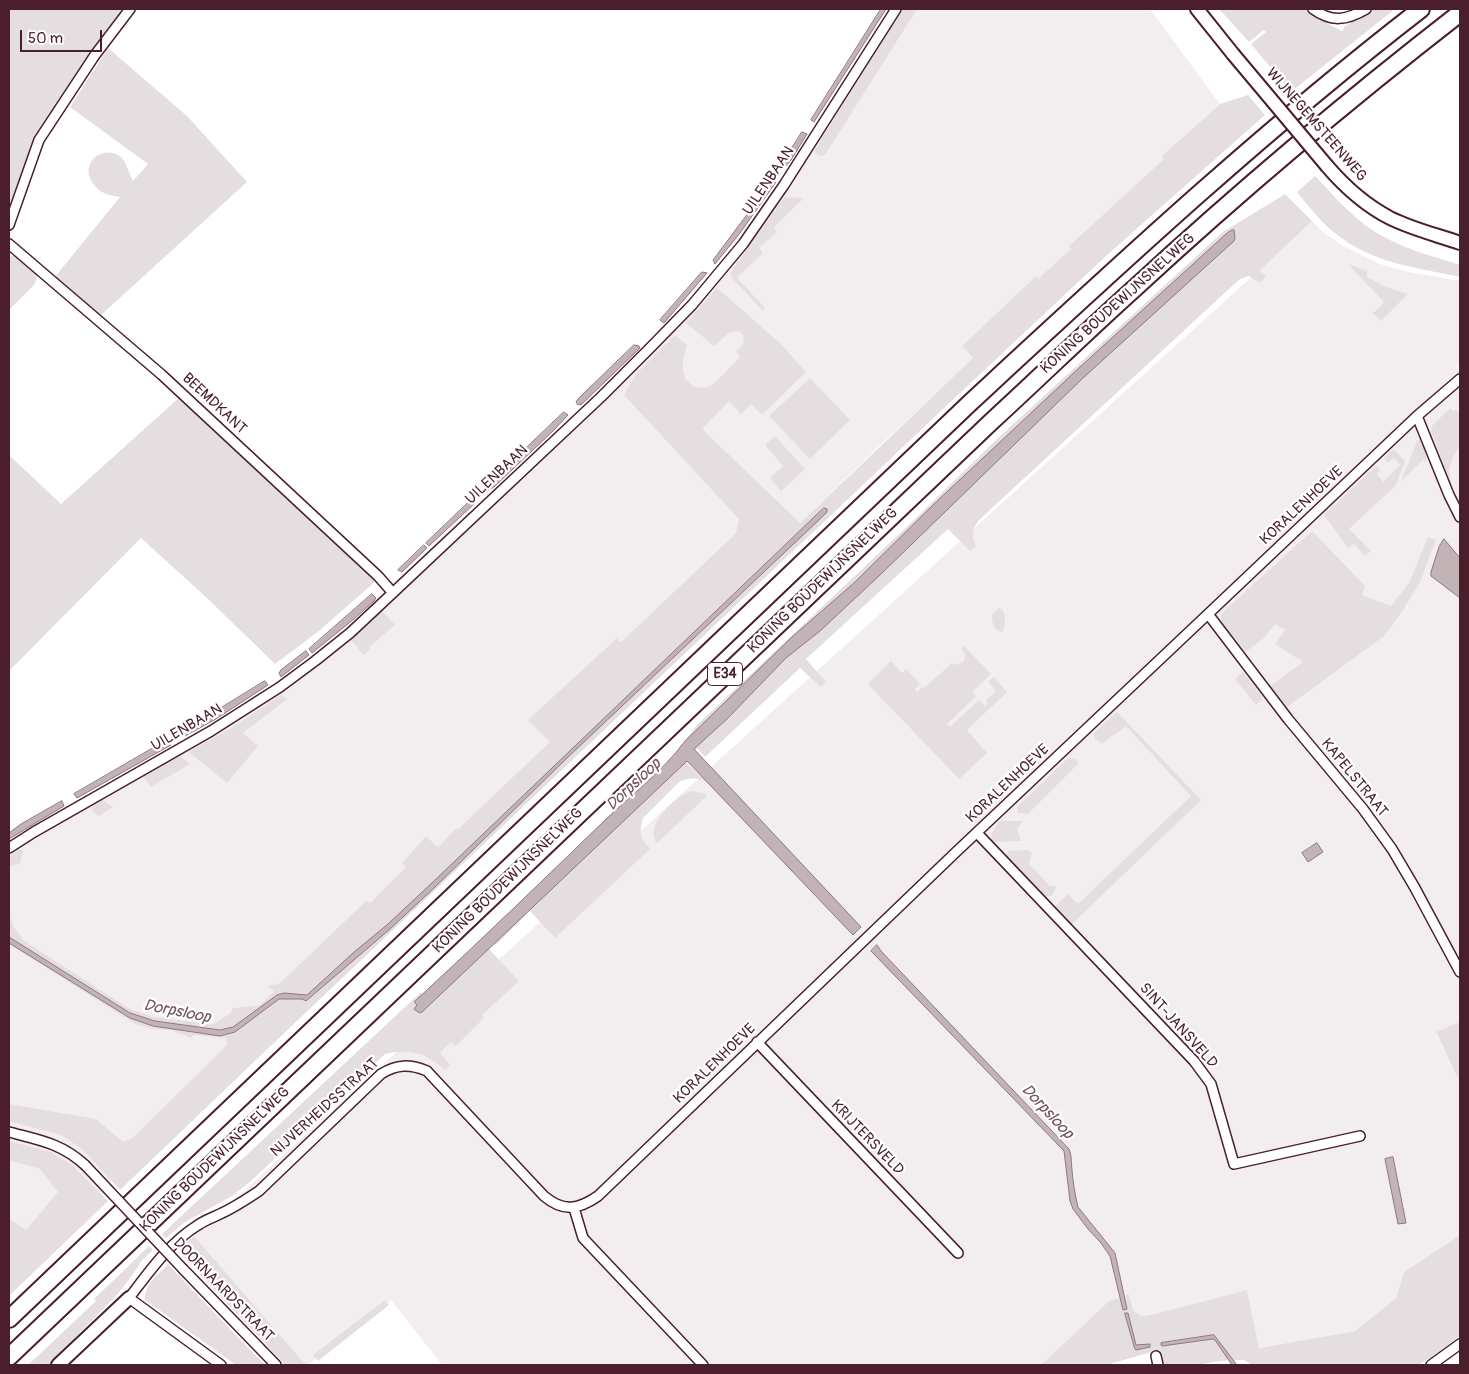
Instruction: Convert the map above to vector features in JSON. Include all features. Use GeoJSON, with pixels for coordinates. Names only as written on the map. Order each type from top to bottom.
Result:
{"type":"FeatureCollection","features":[{"type":"Feature","properties":{"kind":"highway","name":"KONING BOUDEWIJNSNELWEG"},"geometry":{"type":"LineString","coordinates":[[9,1319],[972,401],[1096,286],[1252,146],[1379,41],[1421,9]]}},
{"type":"Feature","properties":{"kind":"highway","name":"KONING BOUDEWIJNSNELWEG"},"geometry":{"type":"LineString","coordinates":[[9,1357],[1136,286],[1273,165],[1460,13]]}},
{"type":"Feature","properties":{"kind":"street"},"geometry":{"type":"LineString","coordinates":[[9,225],[33,154],[42,134],[95,55],[130,9]]}},
{"type":"Feature","properties":{"kind":"street","name":"UILENBAAN"},"geometry":{"type":"LineString","coordinates":[[9,848],[211,731],[280,687],[350,632],[393,593],[650,348],[711,283],[743,244],[784,185],[896,9]]}},
{"type":"Feature","properties":{"kind":"street","name":"WIJNEGEMSTEENWEG"},"geometry":{"type":"LineString","coordinates":[[1197,9],[1327,166],[1359,198],[1392,219],[1460,243]]}},
{"type":"Feature","properties":{"kind":"street"},"geometry":{"type":"LineString","coordinates":[[1314,9],[1322,15],[1335,18],[1351,17],[1366,9]]}},
{"type":"Feature","properties":{"kind":"street","name":"BEEMDKANT"},"geometry":{"type":"LineString","coordinates":[[9,244],[162,375],[378,576],[393,593]]}},
{"type":"Feature","properties":{"kind":"street","name":"KORALENHOEVE"},"geometry":{"type":"LineString","coordinates":[[574,1208],[587,1204],[598,1196],[757,1042],[1208,614],[1418,416],[1460,379]]}},
{"type":"Feature","properties":{"kind":"street"},"geometry":{"type":"LineString","coordinates":[[1418,416],[1449,496],[1460,516]]}},
{"type":"Feature","properties":{"kind":"street","name":"KAPELSTRAAT"},"geometry":{"type":"LineString","coordinates":[[1208,614],[1288,719],[1363,810],[1392,849],[1460,972]]}},
{"type":"Feature","properties":{"kind":"street","name":"SINT-JANSVELD"},"geometry":{"type":"LineString","coordinates":[[977,833],[1194,1061],[1211,1084],[1234,1164],[1360,1136]]}},
{"type":"Feature","properties":{"kind":"street","name":"KRIJTERSVELD"},"geometry":{"type":"LineString","coordinates":[[757,1042],[958,1252]]}},
{"type":"Feature","properties":{"kind":"street","name":"NIJVERHEIDSSTRAAT"},"geometry":{"type":"LineString","coordinates":[[58,1365],[128,1298],[160,1257],[199,1224],[241,1204],[258,1191],[390,1068],[403,1065],[427,1071],[544,1196],[553,1203],[574,1208]]}},
{"type":"Feature","properties":{"kind":"street","name":"DOORNAARDSTRAAT"},"geometry":{"type":"LineString","coordinates":[[9,1132],[58,1146],[75,1156],[276,1365]]}},
{"type":"Feature","properties":{"kind":"street"},"geometry":{"type":"LineString","coordinates":[[574,1208],[583,1238],[702,1365]]}},
{"type":"Feature","properties":{"kind":"street"},"geometry":{"type":"LineString","coordinates":[[128,1298],[221,1365]]}},
{"type":"Feature","properties":{"kind":"street"},"geometry":{"type":"LineString","coordinates":[[1431,1365],[1460,1344]]}},
{"type":"Feature","properties":{"kind":"shaded area"},"geometry":{"type":"Polygon","coordinates":[[[9,9],[124,9],[104,35],[41,128],[9,212],[9,9]]]}},
{"type":"Feature","properties":{"kind":"shaded area"},"geometry":{"type":"Polygon","coordinates":[[[881,9],[886,9],[814,122],[811,120],[881,9]]]}},
{"type":"Feature","properties":{"kind":"shaded area"},"geometry":{"type":"Polygon","coordinates":[[[903,9],[1150,9],[1220,104],[1162,156],[1165,159],[1069,246],[1071,249],[1038,280],[1035,277],[962,346],[974,358],[879,446],[799,524],[736,533],[621,642],[617,638],[529,720],[551,742],[458,829],[456,828],[438,847],[426,836],[402,863],[406,867],[370,903],[366,902],[279,984],[268,987],[274,991],[260,1005],[232,1008],[270,1026],[112,1181],[96,1204],[9,1283],[9,855],[285,691],[346,644],[389,605],[621,384],[684,321],[720,280],[786,193],[903,9]]]}},
{"type":"Feature","properties":{"kind":"shaded area"},"geometry":{"type":"Polygon","coordinates":[[[903,9],[917,9],[825,155],[820,156],[814,151],[903,9]]]}},
{"type":"Feature","properties":{"kind":"shaded area"},"geometry":{"type":"Polygon","coordinates":[[[1219,9],[1305,9],[1342,31],[1345,26],[1373,9],[1395,9],[1291,92],[1251,44],[1266,32],[1264,30],[1249,42],[1219,9]]]}},
{"type":"Feature","properties":{"kind":"shaded area"},"geometry":{"type":"Polygon","coordinates":[[[108,48],[187,116],[247,182],[100,316],[54,278],[120,197],[100,191],[90,179],[90,164],[94,158],[107,153],[114,153],[121,157],[133,181],[148,164],[70,107],[108,48]]]}},
{"type":"Feature","properties":{"kind":"shaded area"},"geometry":{"type":"Polygon","coordinates":[[[1248,95],[1265,115],[1106,256],[961,392],[120,1190],[82,1149],[61,1135],[9,1121],[9,1104],[96,1119],[123,1142],[134,1137],[227,1045],[226,1038],[194,1035],[191,1038],[171,1030],[153,1029],[135,1024],[9,944],[9,919],[12,919],[13,926],[23,940],[128,1008],[153,1017],[214,1024],[231,1013],[232,1008],[260,1005],[274,991],[267,986],[279,984],[366,901],[370,903],[406,867],[402,863],[426,836],[438,847],[456,828],[458,829],[550,742],[528,720],[617,638],[621,642],[736,533],[739,519],[624,395],[636,374],[675,335],[687,345],[683,363],[684,375],[690,384],[696,387],[705,388],[712,385],[740,357],[736,351],[743,345],[744,336],[739,331],[730,332],[714,346],[686,323],[717,288],[781,344],[806,372],[762,415],[751,404],[741,414],[729,401],[702,429],[800,523],[973,358],[962,346],[1036,276],[1038,279],[1071,249],[1069,246],[1164,159],[1162,156],[1220,104],[1248,95]]]}},
{"type":"Feature","properties":{"kind":"shaded area"},"geometry":{"type":"Polygon","coordinates":[[[802,132],[807,134],[791,160],[783,169],[781,166],[802,132]]]}},
{"type":"Feature","properties":{"kind":"shaded area"},"geometry":{"type":"Polygon","coordinates":[[[1315,176],[1347,209],[1374,231],[1402,246],[1460,265],[1460,277],[1382,259],[1353,246],[1340,237],[1322,222],[1297,192],[1315,176]]]}},
{"type":"Feature","properties":{"kind":"shaded area"},"geometry":{"type":"Polygon","coordinates":[[[774,179],[776,182],[740,233],[715,264],[713,260],[774,179]]]}},
{"type":"Feature","properties":{"kind":"shaded area"},"geometry":{"type":"Polygon","coordinates":[[[1285,194],[1312,221],[1260,270],[1266,277],[1260,283],[1249,276],[1240,279],[1230,288],[978,521],[973,533],[976,546],[970,551],[948,529],[806,659],[826,682],[821,687],[800,668],[705,757],[697,748],[686,762],[707,783],[694,779],[680,781],[643,818],[641,835],[650,849],[555,938],[530,911],[496,945],[492,944],[488,948],[519,981],[482,1015],[484,1018],[456,1046],[451,1042],[440,1053],[450,1065],[445,1070],[430,1059],[417,1053],[385,1054],[250,1182],[232,1196],[185,1222],[166,1238],[162,1234],[420,993],[423,994],[669,762],[697,725],[998,438],[1223,232],[1285,194]]]}},
{"type":"Feature","properties":{"kind":"shaded area"},"geometry":{"type":"Polygon","coordinates":[[[786,197],[804,198],[774,227],[777,232],[759,248],[763,253],[737,278],[765,308],[763,311],[733,279],[730,273],[786,197]]]}},
{"type":"Feature","properties":{"kind":"shaded area"},"geometry":{"type":"Polygon","coordinates":[[[1312,221],[1324,233],[1342,245],[1380,264],[1408,272],[1460,281],[1460,365],[1457,367],[1460,374],[1460,1022],[1436,1033],[1460,1085],[1460,1235],[1404,1272],[1396,1298],[1355,1331],[1259,1348],[1247,1290],[1141,1316],[1133,1310],[1129,1294],[1109,1301],[1041,1365],[442,1365],[391,1300],[306,1365],[194,1236],[1312,221]]]}},
{"type":"Feature","properties":{"kind":"shaded area"},"geometry":{"type":"Polygon","coordinates":[[[1234,230],[1234,241],[1083,378],[880,575],[820,631],[786,658],[727,719],[694,749],[861,927],[853,935],[687,761],[421,1013],[414,1009],[417,1005],[414,1002],[657,773],[685,741],[792,637],[854,583],[934,504],[1079,368],[1226,234],[1234,230]]]}},
{"type":"Feature","properties":{"kind":"shaded area"},"geometry":{"type":"Polygon","coordinates":[[[16,255],[37,276],[35,284],[9,310],[9,257],[16,255]]]}},
{"type":"Feature","properties":{"kind":"shaded area"},"geometry":{"type":"Polygon","coordinates":[[[1348,264],[1367,271],[1367,277],[1386,287],[1408,294],[1381,321],[1372,312],[1375,312],[1384,302],[1348,264]]]}},
{"type":"Feature","properties":{"kind":"shaded area"},"geometry":{"type":"Polygon","coordinates":[[[702,272],[707,273],[664,323],[660,320],[702,272]]]}},
{"type":"Feature","properties":{"kind":"shaded area"},"geometry":{"type":"Polygon","coordinates":[[[634,345],[640,348],[582,404],[578,405],[576,402],[578,399],[634,345]]]}},
{"type":"Feature","properties":{"kind":"shaded area"},"geometry":{"type":"Polygon","coordinates":[[[810,378],[850,420],[810,459],[769,416],[810,378]]]}},
{"type":"Feature","properties":{"kind":"shaded area"},"geometry":{"type":"Polygon","coordinates":[[[181,396],[377,580],[319,631],[275,664],[141,538],[9,671],[9,455],[61,504],[181,396]]]}},
{"type":"Feature","properties":{"kind":"shaded area"},"geometry":{"type":"Polygon","coordinates":[[[1450,408],[1454,411],[1456,409],[1460,414],[1460,446],[1453,457],[1449,469],[1451,485],[1431,431],[1432,426],[1450,408]]]}},
{"type":"Feature","properties":{"kind":"shaded area"},"geometry":{"type":"Polygon","coordinates":[[[564,412],[568,415],[553,431],[495,486],[484,492],[483,489],[489,483],[564,412]]]}},
{"type":"Feature","properties":{"kind":"shaded area"},"geometry":{"type":"Polygon","coordinates":[[[775,436],[805,469],[781,491],[770,478],[783,466],[765,445],[775,436]]]}},
{"type":"Feature","properties":{"kind":"shaded area"},"geometry":{"type":"Polygon","coordinates":[[[1418,439],[1425,450],[1426,463],[1424,459],[1401,481],[1418,439]]]}},
{"type":"Feature","properties":{"kind":"shaded area"},"geometry":{"type":"Polygon","coordinates":[[[1394,449],[1405,461],[1396,485],[1349,529],[1371,551],[1365,556],[1354,544],[1348,548],[1324,515],[1376,466],[1381,470],[1377,474],[1383,482],[1400,465],[1394,458],[1388,463],[1384,458],[1394,449]]]}},
{"type":"Feature","properties":{"kind":"shaded area"},"geometry":{"type":"Polygon","coordinates":[[[472,499],[474,504],[429,546],[426,543],[472,499]]]}},
{"type":"Feature","properties":{"kind":"shaded area"},"geometry":{"type":"Polygon","coordinates":[[[824,508],[827,509],[827,512],[821,518],[566,759],[433,889],[390,929],[306,1001],[302,999],[279,999],[235,1032],[220,1036],[153,1026],[130,1018],[9,943],[9,937],[130,1013],[155,1021],[220,1030],[233,1027],[277,995],[284,993],[307,995],[434,881],[824,508]]]}},
{"type":"Feature","properties":{"kind":"shaded area"},"geometry":{"type":"Polygon","coordinates":[[[1312,531],[1365,586],[1362,595],[1391,606],[1409,583],[1428,537],[1436,540],[1420,582],[1384,636],[1287,707],[1270,686],[1303,662],[1275,644],[1285,630],[1275,624],[1264,638],[1245,652],[1222,622],[1221,614],[1312,531]]]}},
{"type":"Feature","properties":{"kind":"shaded area"},"geometry":{"type":"Polygon","coordinates":[[[1444,539],[1460,558],[1460,598],[1431,576],[1439,547],[1444,539]]]}},
{"type":"Feature","properties":{"kind":"shaded area"},"geometry":{"type":"Polygon","coordinates":[[[424,545],[427,548],[402,572],[398,570],[424,545]]]}},
{"type":"Feature","properties":{"kind":"shaded area"},"geometry":{"type":"Polygon","coordinates":[[[372,594],[376,598],[374,601],[312,653],[309,649],[372,594]]]}},
{"type":"Feature","properties":{"kind":"shaded area"},"geometry":{"type":"Polygon","coordinates":[[[998,609],[1002,609],[1005,618],[1002,632],[995,628],[992,621],[992,615],[998,609]]]}},
{"type":"Feature","properties":{"kind":"shaded area"},"geometry":{"type":"Polygon","coordinates":[[[382,611],[395,625],[369,647],[370,649],[364,655],[351,640],[382,611]]]}},
{"type":"Feature","properties":{"kind":"shaded area"},"geometry":{"type":"Polygon","coordinates":[[[964,646],[991,674],[972,692],[976,696],[947,724],[950,727],[979,700],[985,706],[988,703],[986,700],[996,691],[988,682],[994,677],[1007,692],[967,730],[987,753],[959,779],[868,684],[891,661],[902,673],[906,669],[920,684],[915,689],[917,692],[952,663],[958,665],[964,661],[965,654],[961,649],[964,646]]]}},
{"type":"Feature","properties":{"kind":"shaded area"},"geometry":{"type":"Polygon","coordinates":[[[306,651],[309,655],[281,677],[279,673],[281,670],[306,651]]]}},
{"type":"Feature","properties":{"kind":"shaded area"},"geometry":{"type":"Polygon","coordinates":[[[1243,672],[1263,698],[1256,705],[1235,679],[1243,672]]]}},
{"type":"Feature","properties":{"kind":"shaded area"},"geometry":{"type":"Polygon","coordinates":[[[265,681],[268,685],[216,719],[185,736],[182,732],[265,681]]]}},
{"type":"Feature","properties":{"kind":"shaded area"},"geometry":{"type":"Polygon","coordinates":[[[281,695],[287,699],[243,733],[258,746],[227,783],[189,752],[238,724],[281,695]]]}},
{"type":"Feature","properties":{"kind":"shaded area"},"geometry":{"type":"Polygon","coordinates":[[[1117,712],[1201,800],[1072,924],[1055,906],[1068,894],[1078,904],[1191,796],[1126,726],[1102,744],[1095,739],[1094,733],[1117,712]]]}},
{"type":"Feature","properties":{"kind":"shaded area"},"geometry":{"type":"Polygon","coordinates":[[[167,740],[171,745],[77,798],[74,794],[167,740]]]}},
{"type":"Feature","properties":{"kind":"shaded area"},"geometry":{"type":"Polygon","coordinates":[[[179,755],[190,764],[151,787],[143,777],[179,755]]]}},
{"type":"Feature","properties":{"kind":"shaded area"},"geometry":{"type":"Polygon","coordinates":[[[1074,758],[1079,763],[1028,814],[1018,813],[1017,807],[1067,759],[1074,758]]]}},
{"type":"Feature","properties":{"kind":"shaded area"},"geometry":{"type":"Polygon","coordinates":[[[690,791],[704,793],[707,796],[657,843],[654,836],[654,828],[658,820],[670,805],[690,791]]]}},
{"type":"Feature","properties":{"kind":"shaded area"},"geometry":{"type":"Polygon","coordinates":[[[103,800],[113,807],[99,816],[93,812],[92,806],[103,800]]]}},
{"type":"Feature","properties":{"kind":"shaded area"},"geometry":{"type":"Polygon","coordinates":[[[62,801],[64,806],[9,839],[9,833],[21,824],[62,801]]]}},
{"type":"Feature","properties":{"kind":"shaded area"},"geometry":{"type":"Polygon","coordinates":[[[999,821],[1023,821],[1017,829],[1021,841],[993,842],[991,836],[999,821]]]}},
{"type":"Feature","properties":{"kind":"shaded area"},"geometry":{"type":"Polygon","coordinates":[[[1317,843],[1323,852],[1308,862],[1302,853],[1317,843]]]}},
{"type":"Feature","properties":{"kind":"shaded area"},"geometry":{"type":"Polygon","coordinates":[[[19,849],[23,850],[20,864],[9,866],[9,857],[19,849]]]}},
{"type":"Feature","properties":{"kind":"shaded area"},"geometry":{"type":"Polygon","coordinates":[[[1028,850],[1032,853],[1029,864],[1050,886],[1056,886],[1051,896],[1046,897],[1006,857],[1008,851],[1028,850]]]}},
{"type":"Feature","properties":{"kind":"shaded area"},"geometry":{"type":"Polygon","coordinates":[[[877,945],[1069,1149],[1078,1207],[1115,1253],[1127,1309],[1123,1310],[1110,1256],[1073,1209],[1070,1201],[1064,1151],[871,951],[877,945]]]}},
{"type":"Feature","properties":{"kind":"shaded area"},"geometry":{"type":"Polygon","coordinates":[[[1460,1022],[1460,1084],[1436,1032],[1460,1022]]]}},
{"type":"Feature","properties":{"kind":"shaded area"},"geometry":{"type":"Polygon","coordinates":[[[9,1141],[51,1152],[71,1164],[108,1201],[9,1296],[9,1219],[26,1230],[58,1192],[40,1169],[9,1160],[9,1141]]]}},
{"type":"Feature","properties":{"kind":"shaded area"},"geometry":{"type":"Polygon","coordinates":[[[1393,1157],[1406,1223],[1398,1224],[1385,1159],[1393,1157]]]}},
{"type":"Feature","properties":{"kind":"shaded area"},"geometry":{"type":"Polygon","coordinates":[[[1460,1235],[1460,1336],[1418,1365],[1253,1365],[1244,1360],[1219,1361],[1197,1365],[1163,1365],[1159,1350],[1106,1365],[1041,1365],[1109,1301],[1129,1294],[1133,1310],[1141,1316],[1247,1290],[1259,1348],[1355,1331],[1396,1298],[1404,1272],[1460,1235]]]}},
{"type":"Feature","properties":{"kind":"shaded area"},"geometry":{"type":"Polygon","coordinates":[[[194,1236],[306,1365],[285,1365],[178,1251],[194,1236]]]}},
{"type":"Feature","properties":{"kind":"shaded area"},"geometry":{"type":"Polygon","coordinates":[[[149,1246],[153,1250],[143,1259],[116,1296],[48,1365],[28,1365],[96,1301],[94,1299],[149,1246]]]}},
{"type":"Feature","properties":{"kind":"shaded area"},"geometry":{"type":"Polygon","coordinates":[[[168,1264],[265,1365],[236,1365],[145,1300],[149,1284],[168,1264]]]}},
{"type":"Feature","properties":{"kind":"shaded area"},"geometry":{"type":"Polygon","coordinates":[[[385,1300],[389,1305],[318,1361],[313,1355],[385,1300]]]}},
{"type":"Feature","properties":{"kind":"shaded area"},"geometry":{"type":"Polygon","coordinates":[[[1125,1313],[1128,1313],[1136,1345],[1150,1344],[1150,1347],[1135,1349],[1125,1313]]]}},
{"type":"Feature","properties":{"kind":"shaded area"},"geometry":{"type":"Polygon","coordinates":[[[1214,1335],[1237,1365],[1232,1365],[1213,1339],[1161,1345],[1161,1343],[1214,1335]]]}},
{"type":"Feature","properties":{"kind":"water label","name":"Dorpsloop"},"geometry":{"type":"Point","coordinates":[634,785]}},
{"type":"Feature","properties":{"kind":"water label","name":"Dorpsloop"},"geometry":{"type":"Point","coordinates":[177,1012]}},
{"type":"Feature","properties":{"kind":"water label","name":"Dorpsloop"},"geometry":{"type":"Point","coordinates":[1047,1112]}}]}
